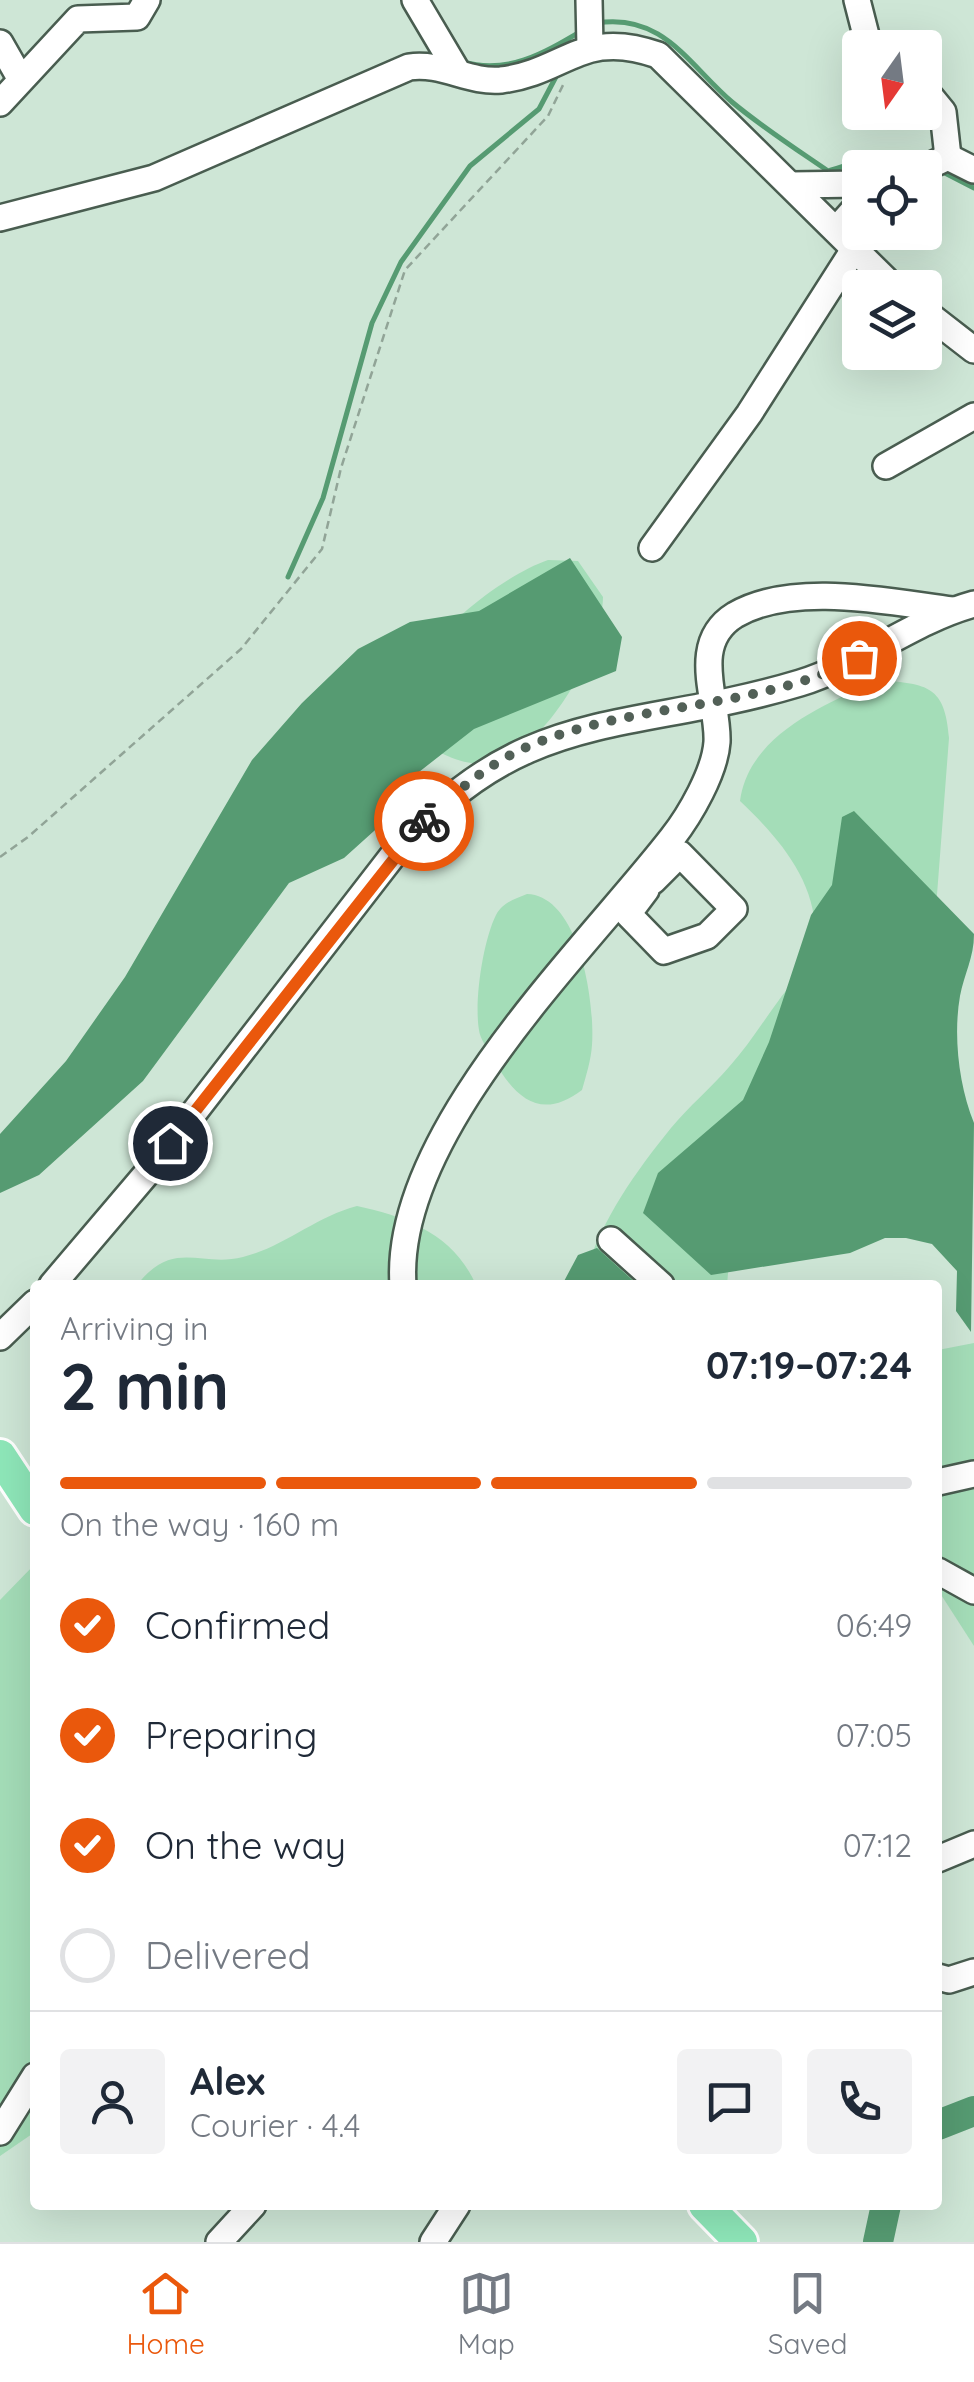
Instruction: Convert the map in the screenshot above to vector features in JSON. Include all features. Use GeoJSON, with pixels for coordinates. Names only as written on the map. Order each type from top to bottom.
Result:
{"type":"FeatureCollection","features":[{"type":"Feature","properties":{"kind":"main road"},"geometry":{"type":"LineString","coordinates":[[0,1426],[30,1471]]}},
{"type":"Feature","properties":{"kind":"main road"},"geometry":{"type":"LineString","coordinates":[[0,1456],[30,1501]]}},
{"type":"Feature","properties":{"kind":"main road"},"geometry":{"type":"LineString","coordinates":[[710,2210],[742,2242]]}},
{"type":"Feature","properties":{"kind":"main road"},"geometry":{"type":"LineString","coordinates":[[733,2210],[765,2242]]}},
{"type":"Feature","properties":{"kind":"street"},"geometry":{"type":"LineString","coordinates":[[0,103],[78,20],[137,17],[147,0]]}},
{"type":"Feature","properties":{"kind":"street"},"geometry":{"type":"LineString","coordinates":[[415,0],[457,71]]}},
{"type":"Feature","properties":{"kind":"street"},"geometry":{"type":"LineString","coordinates":[[857,0],[865,30]]}},
{"type":"Feature","properties":{"kind":"street"},"geometry":{"type":"LineString","coordinates":[[0,218],[154,178],[409,67],[426,64],[503,80],[590,25],[658,55],[842,235]]}},
{"type":"Feature","properties":{"kind":"street"},"geometry":{"type":"LineString","coordinates":[[0,43],[20,78]]}},
{"type":"Feature","properties":{"kind":"street"},"geometry":{"type":"LineString","coordinates":[[942,163],[974,170]]}},
{"type":"Feature","properties":{"kind":"street"},"geometry":{"type":"LineString","coordinates":[[792,185],[842,184]]}},
{"type":"Feature","properties":{"kind":"street"},"geometry":{"type":"LineString","coordinates":[[652,548],[748,414],[842,246]]}},
{"type":"Feature","properties":{"kind":"street"},"geometry":{"type":"LineString","coordinates":[[857,250],[876,270]]}},
{"type":"Feature","properties":{"kind":"street"},"geometry":{"type":"LineString","coordinates":[[942,325],[974,350]]}},
{"type":"Feature","properties":{"kind":"street"},"geometry":{"type":"LineString","coordinates":[[886,466],[974,416]]}},
{"type":"Feature","properties":{"kind":"street"},"geometry":{"type":"LineString","coordinates":[[403,1280],[402,1267],[422,1183],[455,1116],[528,1009],[645,879],[702,785],[717,744],[707,658],[734,616],[796,599],[856,597],[963,608]]}},
{"type":"Feature","properties":{"kind":"street"},"geometry":{"type":"LineString","coordinates":[[56,1280],[148,1172],[394,854],[480,772],[530,746],[602,722],[712,701],[833,671],[963,608]]}},
{"type":"Feature","properties":{"kind":"street"},"geometry":{"type":"LineString","coordinates":[[611,1240],[655,1280]]}},
{"type":"Feature","properties":{"kind":"street"},"geometry":{"type":"LineString","coordinates":[[0,1337],[30,1308]]}},
{"type":"Feature","properties":{"kind":"street"},"geometry":{"type":"LineString","coordinates":[[942,1481],[974,1474]]}},
{"type":"Feature","properties":{"kind":"street"},"geometry":{"type":"LineString","coordinates":[[942,1573],[974,1591]]}},
{"type":"Feature","properties":{"kind":"street"},"geometry":{"type":"LineString","coordinates":[[942,1857],[974,1844]]}},
{"type":"Feature","properties":{"kind":"street"},"geometry":{"type":"LineString","coordinates":[[942,1978],[949,1980],[974,1972]]}},
{"type":"Feature","properties":{"kind":"street"},"geometry":{"type":"LineString","coordinates":[[0,2132],[30,2084]]}},
{"type":"Feature","properties":{"kind":"street"},"geometry":{"type":"LineString","coordinates":[[219,2242],[248,2210]]}},
{"type":"Feature","properties":{"kind":"street"},"geometry":{"type":"LineString","coordinates":[[433,2242],[454,2210]]}},
{"type":"Feature","properties":{"kind":"path"},"geometry":{"type":"LineString","coordinates":[[0,857],[28,837],[241,649],[322,549],[362,397],[405,270],[548,116],[564,83]]}},
{"type":"Feature","properties":{"kind":"shaded area"},"geometry":{"type":"Polygon","coordinates":[[[570,558],[622,637],[616,671],[474,729],[410,779],[394,813],[344,858],[289,883],[143,1081],[39,1175],[0,1193],[0,1134],[66,1061],[125,977],[252,760],[302,703],[358,649],[410,622],[479,611],[570,558]]]}},
{"type":"Feature","properties":{"kind":"shaded area"},"geometry":{"type":"Polygon","coordinates":[[[548,560],[578,561],[603,597],[583,667],[554,715],[517,751],[487,764],[456,759],[417,741],[422,673],[426,656],[436,642],[481,599],[548,560]]]}},
{"type":"Feature","properties":{"kind":"shaded area"},"geometry":{"type":"Polygon","coordinates":[[[879,680],[922,686],[938,698],[943,708],[949,738],[934,934],[729,1262],[727,1280],[584,1280],[597,1242],[630,1183],[671,1128],[742,1051],[811,955],[814,916],[802,878],[781,845],[740,801],[746,778],[774,740],[793,724],[879,680]]]}},
{"type":"Feature","properties":{"kind":"shaded area"},"geometry":{"type":"Polygon","coordinates":[[[854,811],[974,934],[957,1028],[961,1077],[974,1123],[971,1332],[956,1311],[957,1271],[932,1244],[885,1238],[850,1253],[711,1275],[643,1213],[658,1173],[743,1100],[769,1042],[811,915],[832,885],[842,817],[854,811]]]}},
{"type":"Feature","properties":{"kind":"shaded area"},"geometry":{"type":"Polygon","coordinates":[[[527,894],[545,899],[572,932],[591,1004],[591,1051],[582,1090],[553,1104],[530,1100],[509,1084],[479,1030],[479,988],[491,926],[502,907],[527,894]]]}},
{"type":"Feature","properties":{"kind":"shaded area"},"geometry":{"type":"Polygon","coordinates":[[[357,1206],[394,1216],[427,1231],[455,1253],[473,1280],[142,1280],[163,1262],[175,1258],[228,1259],[258,1252],[357,1206]]]}},
{"type":"Feature","properties":{"kind":"shaded area"},"geometry":{"type":"Polygon","coordinates":[[[597,1248],[632,1280],[565,1280],[578,1255],[597,1248]]]}},
{"type":"Feature","properties":{"kind":"shaded area"},"geometry":{"type":"Polygon","coordinates":[[[974,1343],[974,1646],[942,1596],[942,1349],[974,1343]]]}},
{"type":"Feature","properties":{"kind":"shaded area"},"geometry":{"type":"Polygon","coordinates":[[[30,1569],[30,2135],[0,2156],[0,1600],[30,1569]]]}},
{"type":"Feature","properties":{"kind":"waterway"},"geometry":{"type":"LineString","coordinates":[[597,23],[620,22],[657,34],[779,138],[828,171],[842,166]]}},
{"type":"Feature","properties":{"kind":"waterway"},"geometry":{"type":"LineString","coordinates":[[463,62],[510,64],[540,54],[583,30]]}},
{"type":"Feature","properties":{"kind":"waterway"},"geometry":{"type":"LineString","coordinates":[[409,56],[438,54]]}},
{"type":"Feature","properties":{"kind":"waterway"},"geometry":{"type":"LineString","coordinates":[[288,577],[323,498],[372,323],[401,262],[470,166],[539,109],[559,71]]}},
{"type":"Feature","properties":{"kind":"waterway"},"geometry":{"type":"LineString","coordinates":[[942,172],[974,188]]}},
{"type":"Feature","properties":{"kind":"waterway"},"geometry":{"type":"LineString","coordinates":[[942,2123],[974,2111]]}},
{"type":"Feature","properties":{"kind":"waterway"},"geometry":{"type":"LineString","coordinates":[[878,2242],[885,2210]]}},
{"type":"Feature","properties":{"kind":"way so far"},"geometry":{"type":"LineString","coordinates":[[424,821],[480,772],[530,746],[602,722],[798,683],[859,658]]}},
{"type":"Feature","properties":{"kind":"route"},"geometry":{"type":"LineString","coordinates":[[170,1143],[394,854],[424,821]]}}]}
